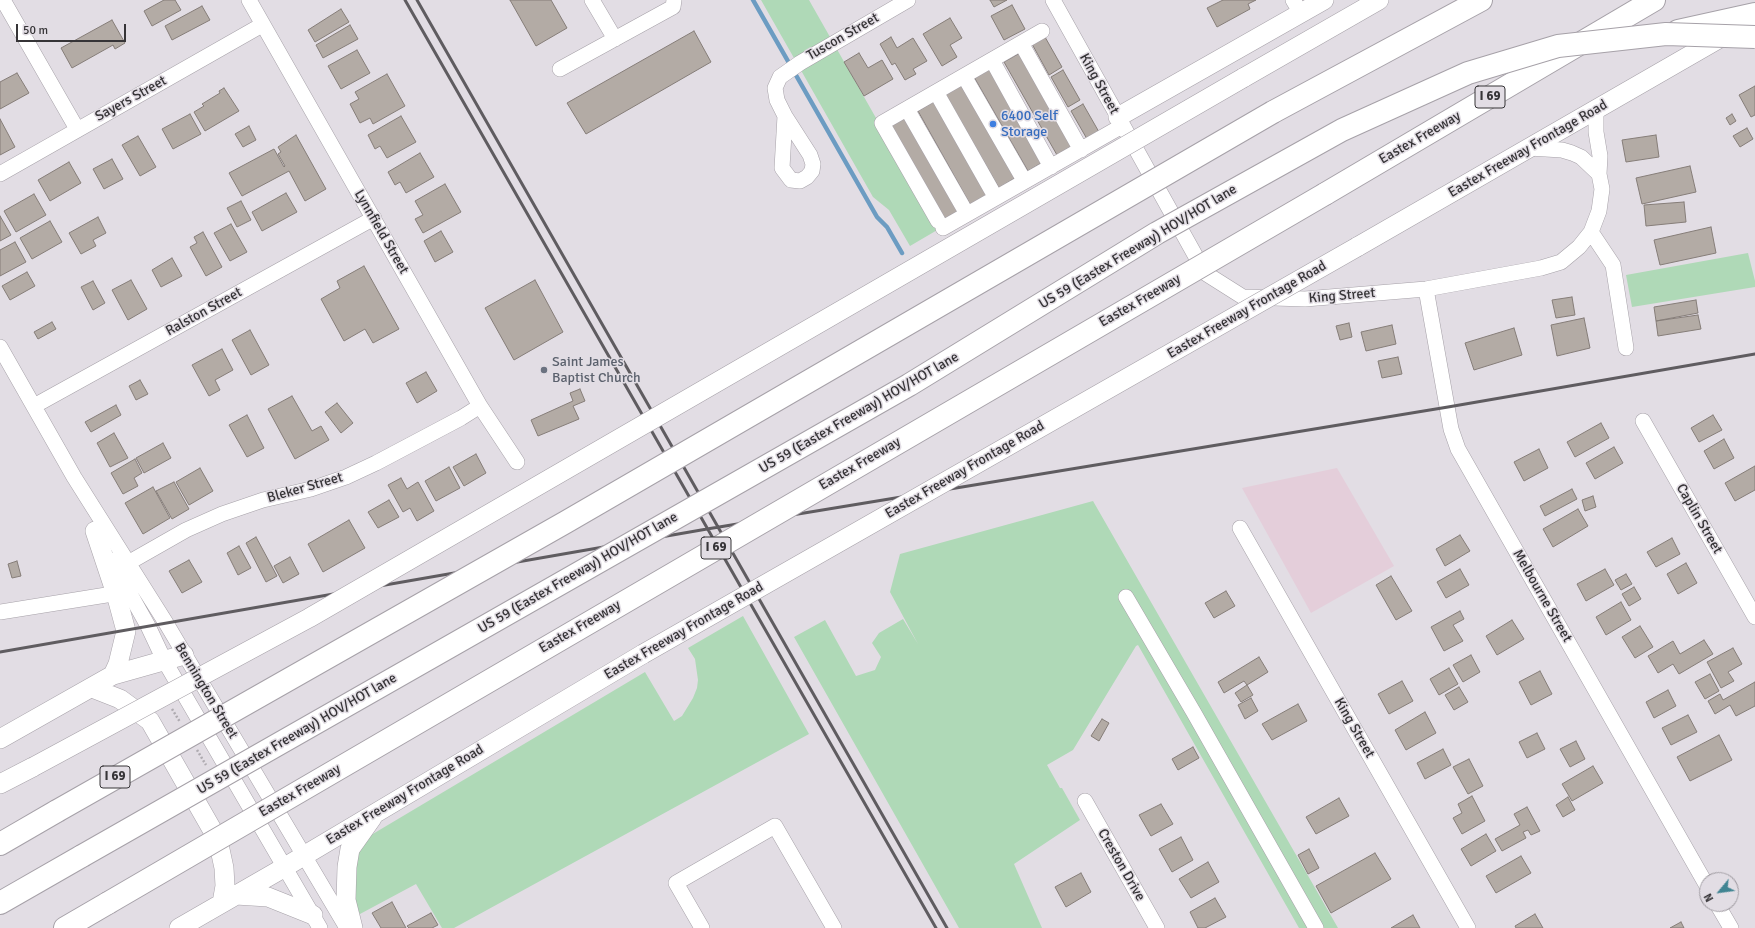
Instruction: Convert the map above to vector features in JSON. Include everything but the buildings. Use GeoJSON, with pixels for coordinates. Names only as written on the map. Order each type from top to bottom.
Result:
{"type":"FeatureCollection","features":[{"type":"Feature","properties":{"kind":"highway"},"geometry":{"type":"LineString","coordinates":[[0,827],[54,806],[174,744],[566,522],[1273,112],[1481,0]]}},
{"type":"Feature","properties":{"kind":"highway","name":"Eastex Freeway"},"geometry":{"type":"LineString","coordinates":[[67,928],[1325,194],[1654,0]]}},
{"type":"Feature","properties":{"kind":"highway"},"geometry":{"type":"LineString","coordinates":[[1666,34],[1755,14]]}},
{"type":"Feature","properties":{"kind":"highway","name":"US 59 (Eastex Freeway) HOV/HOT lane"},"geometry":{"type":"LineString","coordinates":[[0,903],[910,386],[1158,233],[1342,130],[1468,73],[1558,46],[1666,34],[1755,37]]}},
{"type":"Feature","properties":{"kind":"highway"},"geometry":{"type":"LineString","coordinates":[[0,844],[54,806]]}},
{"type":"Feature","properties":{"kind":"main road"},"geometry":{"type":"LineString","coordinates":[[1120,122],[1297,7],[1324,0]]}},
{"type":"Feature","properties":{"kind":"main road"},"geometry":{"type":"LineString","coordinates":[[0,784],[309,618],[1379,0]]}},
{"type":"Feature","properties":{"kind":"main road","name":"Eastex Freeway Frontage Road"},"geometry":{"type":"LineString","coordinates":[[179,928],[286,867],[643,654],[1755,18]]}},
{"type":"Feature","properties":{"kind":"main road"},"geometry":{"type":"LineString","coordinates":[[95,531],[122,593],[126,631],[118,664],[113,675]]}},
{"type":"Feature","properties":{"kind":"main road"},"geometry":{"type":"LineString","coordinates":[[0,739],[113,675],[184,655]]}},
{"type":"Feature","properties":{"kind":"main road"},"geometry":{"type":"LineString","coordinates":[[92,688],[120,699],[150,721],[218,840],[224,868],[225,886],[229,899],[268,897],[317,921]]}},
{"type":"Feature","properties":{"kind":"main road"},"geometry":{"type":"LineString","coordinates":[[353,928],[346,900],[346,872],[350,850],[376,812]]}},
{"type":"Feature","properties":{"kind":"street"},"geometry":{"type":"LineString","coordinates":[[3,0],[77,129]]}},
{"type":"Feature","properties":{"kind":"street","name":"Lynnfield Street"},"geometry":{"type":"LineString","coordinates":[[249,0],[480,406],[517,462]]}},
{"type":"Feature","properties":{"kind":"street"},"geometry":{"type":"LineString","coordinates":[[592,0],[615,39]]}},
{"type":"Feature","properties":{"kind":"street"},"geometry":{"type":"LineString","coordinates":[[560,69],[673,7],[674,0]]}},
{"type":"Feature","properties":{"kind":"street","name":"Tuscon Street"},"geometry":{"type":"LineString","coordinates":[[785,116],[777,100],[775,88],[780,77],[800,63],[908,0]]}},
{"type":"Feature","properties":{"kind":"street","name":"King Street"},"geometry":{"type":"LineString","coordinates":[[1053,0],[1205,273],[1243,297],[1305,299],[1426,289],[1541,268],[1561,262],[1579,247],[1591,232]]}},
{"type":"Feature","properties":{"kind":"street","name":"Sayers Street"},"geometry":{"type":"LineString","coordinates":[[0,174],[262,25]]}},
{"type":"Feature","properties":{"kind":"street"},"geometry":{"type":"LineString","coordinates":[[1042,31],[882,123],[940,224],[1081,150],[1120,122]]}},
{"type":"Feature","properties":{"kind":"street"},"geometry":{"type":"LineString","coordinates":[[1021,43],[1081,150]]}},
{"type":"Feature","properties":{"kind":"street"},"geometry":{"type":"LineString","coordinates":[[992,60],[1051,167]]}},
{"type":"Feature","properties":{"kind":"street"},"geometry":{"type":"LineString","coordinates":[[964,76],[1021,174]]}},
{"type":"Feature","properties":{"kind":"street"},"geometry":{"type":"LineString","coordinates":[[936,92],[992,191]]}},
{"type":"Feature","properties":{"kind":"street"},"geometry":{"type":"LineString","coordinates":[[907,109],[963,207]]}},
{"type":"Feature","properties":{"kind":"street"},"geometry":{"type":"LineString","coordinates":[[1596,109],[1596,132],[1600,156],[1599,174],[1602,189],[1598,211],[1591,232],[1613,265],[1626,348]]}},
{"type":"Feature","properties":{"kind":"street"},"geometry":{"type":"LineString","coordinates":[[1529,148],[1562,150],[1572,153],[1581,157],[1599,174]]}},
{"type":"Feature","properties":{"kind":"street","name":"Ralston Street"},"geometry":{"type":"LineString","coordinates":[[34,406],[374,218]]}},
{"type":"Feature","properties":{"kind":"street","name":"Melbourne Street"},"geometry":{"type":"LineString","coordinates":[[1426,289],[1451,429],[1458,449],[1699,872]]}},
{"type":"Feature","properties":{"kind":"street","name":"Bennington Street"},"geometry":{"type":"LineString","coordinates":[[0,347],[74,477],[166,623],[347,928]]}},
{"type":"Feature","properties":{"kind":"street","name":"Bleker Street"},"geometry":{"type":"LineString","coordinates":[[128,563],[186,530],[222,514],[263,500],[311,489],[346,477],[376,463],[461,418],[480,406]]}},
{"type":"Feature","properties":{"kind":"street","name":"Caplin Street"},"geometry":{"type":"LineString","coordinates":[[1643,421],[1755,617]]}},
{"type":"Feature","properties":{"kind":"street","name":"Bennington Street"},"geometry":{"type":"LineString","coordinates":[[74,477],[95,531]]}},
{"type":"Feature","properties":{"kind":"street","name":"King Street"},"geometry":{"type":"LineString","coordinates":[[1240,528],[1468,928]]}},
{"type":"Feature","properties":{"kind":"street"},"geometry":{"type":"LineString","coordinates":[[0,612],[122,593]]}},
{"type":"Feature","properties":{"kind":"street","name":"Bennington Street"},"geometry":{"type":"LineString","coordinates":[[122,593],[148,626],[164,660],[317,921]]}},
{"type":"Feature","properties":{"kind":"street"},"geometry":{"type":"LineString","coordinates":[[1126,597],[1198,720],[1316,928]]}},
{"type":"Feature","properties":{"kind":"street","name":"Creston Drive"},"geometry":{"type":"LineString","coordinates":[[1085,801],[1157,928]]}},
{"type":"Feature","properties":{"kind":"street"},"geometry":{"type":"LineString","coordinates":[[702,928],[676,883],[776,826],[834,928]]}},
{"type":"Feature","properties":{"kind":"street"},"geometry":{"type":"LineString","coordinates":[[1722,912],[1731,928]]}},
{"type":"Feature","properties":{"kind":"shaded area"},"geometry":{"type":"Polygon","coordinates":[[[1337,468],[1394,566],[1311,613],[1242,488],[1337,468]]]}},
{"type":"Feature","properties":{"kind":"green space"},"geometry":{"type":"Polygon","coordinates":[[[761,0],[809,0],[939,229],[910,246],[889,210],[873,197],[761,0]]]}},
{"type":"Feature","properties":{"kind":"green space"},"geometry":{"type":"Polygon","coordinates":[[[1748,253],[1755,281],[1755,287],[1632,307],[1626,275],[1748,253]]]}},
{"type":"Feature","properties":{"kind":"green space"},"geometry":{"type":"Polygon","coordinates":[[[1093,501],[1338,928],[1299,928],[1138,645],[1073,750],[1047,765],[1080,820],[1014,864],[1042,928],[959,928],[794,637],[825,620],[856,676],[875,670],[881,657],[872,643],[879,633],[903,619],[918,644],[890,592],[900,554],[1093,501]]]}},
{"type":"Feature","properties":{"kind":"green space"},"geometry":{"type":"Polygon","coordinates":[[[743,616],[809,734],[454,928],[442,928],[416,884],[360,914],[354,902],[356,851],[361,841],[645,672],[674,721],[682,716],[697,688],[698,680],[695,659],[688,648],[743,616]]]}},
{"type":"Feature","properties":{"kind":"waterway"},"geometry":{"type":"LineString","coordinates":[[753,0],[877,217],[887,227],[902,253]]}},
{"type":"Feature","properties":{"kind":"railway"},"geometry":{"type":"LineString","coordinates":[[405,0],[936,928]]}},
{"type":"Feature","properties":{"kind":"railway"},"geometry":{"type":"LineString","coordinates":[[417,0],[947,928]]}},
{"type":"Feature","properties":{"kind":"railway"},"geometry":{"type":"LineString","coordinates":[[0,652],[707,529],[1448,407],[1755,354]]}},
{"type":"Feature","properties":{"kind":"place","name":"6400 Self Storage"},"geometry":{"type":"Point","coordinates":[993,124]}},
{"type":"Feature","properties":{"kind":"place","name":"Saint James Baptist Church"},"geometry":{"type":"Point","coordinates":[544,370]}}]}
